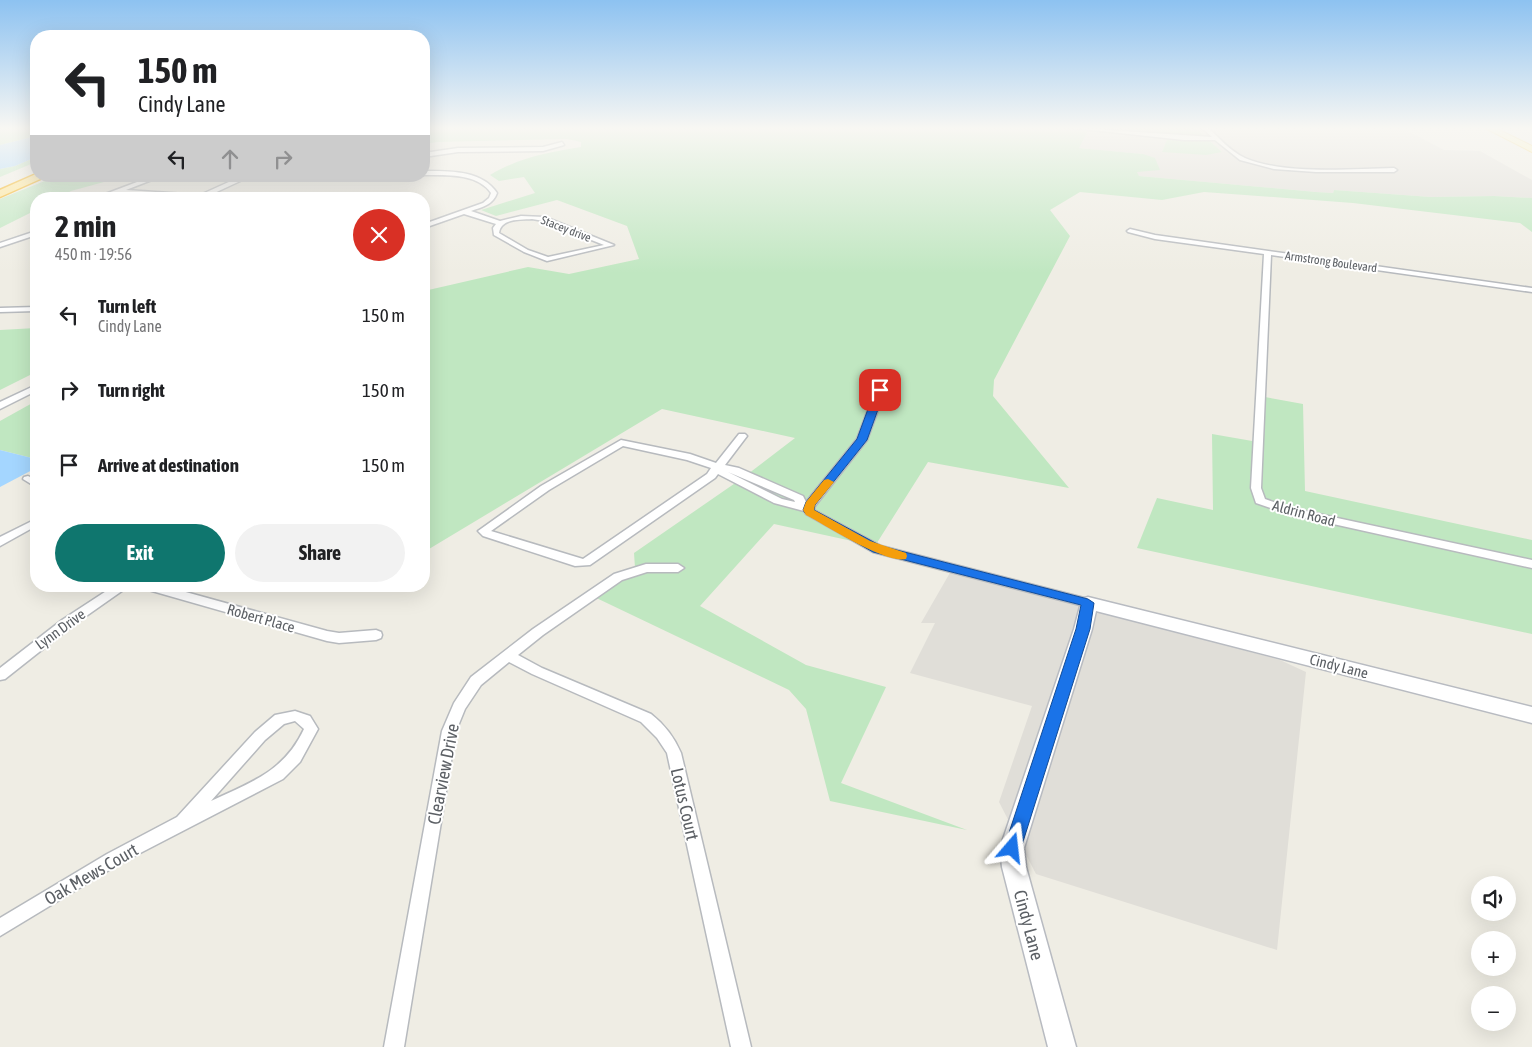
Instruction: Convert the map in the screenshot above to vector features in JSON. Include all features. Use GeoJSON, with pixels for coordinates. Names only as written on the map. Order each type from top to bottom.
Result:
{"type":"FeatureCollection","features":[{"type":"Feature","properties":{"kind":"highway"},"geometry":{"type":"LineString","coordinates":[[0,183],[17,176]]}},
{"type":"Feature","properties":{"kind":"highway"},"geometry":{"type":"LineString","coordinates":[[0,194],[30,181]]}},
{"type":"Feature","properties":{"kind":"street"},"geometry":{"type":"LineString","coordinates":[[430,224],[466,212],[492,199],[494,195],[493,189],[485,183],[459,176]]}},
{"type":"Feature","properties":{"kind":"street"},"geometry":{"type":"LineString","coordinates":[[116,192],[142,182]]}},
{"type":"Feature","properties":{"kind":"street"},"geometry":{"type":"LineString","coordinates":[[210,192],[232,182]]}},
{"type":"Feature","properties":{"kind":"street"},"geometry":{"type":"LineString","coordinates":[[119,191],[130,192]]}},
{"type":"Feature","properties":{"kind":"street"},"geometry":{"type":"LineString","coordinates":[[466,212],[500,223]]}},
{"type":"Feature","properties":{"kind":"street","name":"Stacey drive"},"geometry":{"type":"LineString","coordinates":[[517,218],[542,218],[611,246],[554,259],[541,258],[496,234],[496,227],[500,223],[517,218]]}},
{"type":"Feature","properties":{"kind":"street","name":"Armstrong Boulevard"},"geometry":{"type":"LineString","coordinates":[[1130,231],[1155,237],[1532,290]]}},
{"type":"Feature","properties":{"kind":"street"},"geometry":{"type":"LineString","coordinates":[[0,245],[30,235]]}},
{"type":"Feature","properties":{"kind":"street","name":"Aldrin Road"},"geometry":{"type":"LineString","coordinates":[[1268,253],[1256,488],[1260,501],[1288,511],[1532,564]]}},
{"type":"Feature","properties":{"kind":"street"},"geometry":{"type":"LineString","coordinates":[[0,310],[30,309]]}},
{"type":"Feature","properties":{"kind":"street"},"geometry":{"type":"LineString","coordinates":[[807,507],[862,440],[880,390]]}},
{"type":"Feature","properties":{"kind":"street"},"geometry":{"type":"LineString","coordinates":[[0,406],[30,391]]}},
{"type":"Feature","properties":{"kind":"street"},"geometry":{"type":"LineString","coordinates":[[717,467],[690,457],[621,443],[545,488],[484,531],[487,534],[582,563],[711,476],[742,436]]}},
{"type":"Feature","properties":{"kind":"street","name":"Cindy Lane"},"geometry":{"type":"LineString","coordinates":[[717,467],[736,470],[798,498],[810,512],[877,549],[1532,715]]}},
{"type":"Feature","properties":{"kind":"street"},"geometry":{"type":"LineString","coordinates":[[0,542],[30,525]]}},
{"type":"Feature","properties":{"kind":"street","name":"Clearview Drive"},"geometry":{"type":"LineString","coordinates":[[394,1047],[449,731],[459,706],[476,681],[508,655],[618,577],[646,568],[678,568]]}},
{"type":"Feature","properties":{"kind":"street","name":"Lynn Drive"},"geometry":{"type":"LineString","coordinates":[[0,675],[67,623],[114,592]]}},
{"type":"Feature","properties":{"kind":"street","name":"Robert Place"},"geometry":{"type":"LineString","coordinates":[[170,592],[327,636],[339,638],[376,636]]}},
{"type":"Feature","properties":{"kind":"street","name":"Cindy Lane"},"geometry":{"type":"LineString","coordinates":[[1062,1047],[1014,867],[1012,848],[1083,629],[1088,603]]}},
{"type":"Feature","properties":{"kind":"street","name":"Lotus Court"},"geometry":{"type":"LineString","coordinates":[[508,655],[537,672],[646,718],[661,730],[668,739],[674,754],[741,1047]]}},
{"type":"Feature","properties":{"kind":"street","name":"Oak Mews Court"},"geometry":{"type":"LineString","coordinates":[[0,928],[113,859],[284,772],[295,760],[306,742],[311,729],[310,725],[303,719],[295,716],[280,719],[272,724],[183,822]]}},
{"type":"Feature","properties":{"kind":"shaded area"},"geometry":{"type":"Polygon","coordinates":[[[1139,176],[1525,176],[1532,180],[1532,198],[1494,196],[1431,197],[1334,190],[1333,193],[1139,176]]]}},
{"type":"Feature","properties":{"kind":"shaded area"},"geometry":{"type":"Polygon","coordinates":[[[951,571],[1280,660],[1306,672],[1277,950],[1036,874],[999,802],[1032,706],[910,673],[935,623],[921,623],[951,571]]]}},
{"type":"Feature","properties":{"kind":"green space"},"geometry":{"type":"Polygon","coordinates":[[[491,176],[1139,176],[1333,193],[1334,190],[1431,197],[1494,196],[1532,198],[1532,232],[1520,223],[1353,203],[1204,192],[1162,200],[1080,192],[1050,210],[1070,236],[994,380],[993,396],[1069,488],[928,462],[875,546],[774,524],[700,606],[806,665],[886,687],[841,783],[967,830],[830,801],[806,709],[789,690],[588,594],[635,568],[634,553],[744,477],[795,438],[662,409],[430,548],[430,290],[528,267],[569,274],[639,259],[627,226],[557,200],[496,216],[481,210],[535,193],[524,177],[499,181],[491,176]]]}},
{"type":"Feature","properties":{"kind":"green space"},"geometry":{"type":"Polygon","coordinates":[[[42,182],[104,182],[69,192],[30,192],[30,213],[0,228],[0,199],[42,182]]]}},
{"type":"Feature","properties":{"kind":"green space"},"geometry":{"type":"Polygon","coordinates":[[[30,328],[30,375],[0,390],[0,330],[30,328]]]}},
{"type":"Feature","properties":{"kind":"green space"},"geometry":{"type":"Polygon","coordinates":[[[1259,396],[1303,404],[1305,491],[1532,540],[1532,634],[1137,548],[1157,498],[1213,510],[1212,434],[1258,442],[1259,396]]]}},
{"type":"Feature","properties":{"kind":"green space"},"geometry":{"type":"Polygon","coordinates":[[[30,404],[30,458],[0,450],[0,421],[30,404]]]}},
{"type":"Feature","properties":{"kind":"water"},"geometry":{"type":"Polygon","coordinates":[[[0,450],[30,458],[30,471],[0,487],[0,450]]]}},
{"type":"Feature","properties":{"kind":"slow traffic"},"geometry":{"type":"LineString","coordinates":[[828,482],[810,504],[808,510],[877,549],[901,556]]}},
{"type":"Feature","properties":{"kind":"route"},"geometry":{"type":"LineString","coordinates":[[880,390],[864,430],[862,440],[810,504],[808,510],[865,543],[889,553],[1088,603],[1083,629],[1012,848]]}}]}
